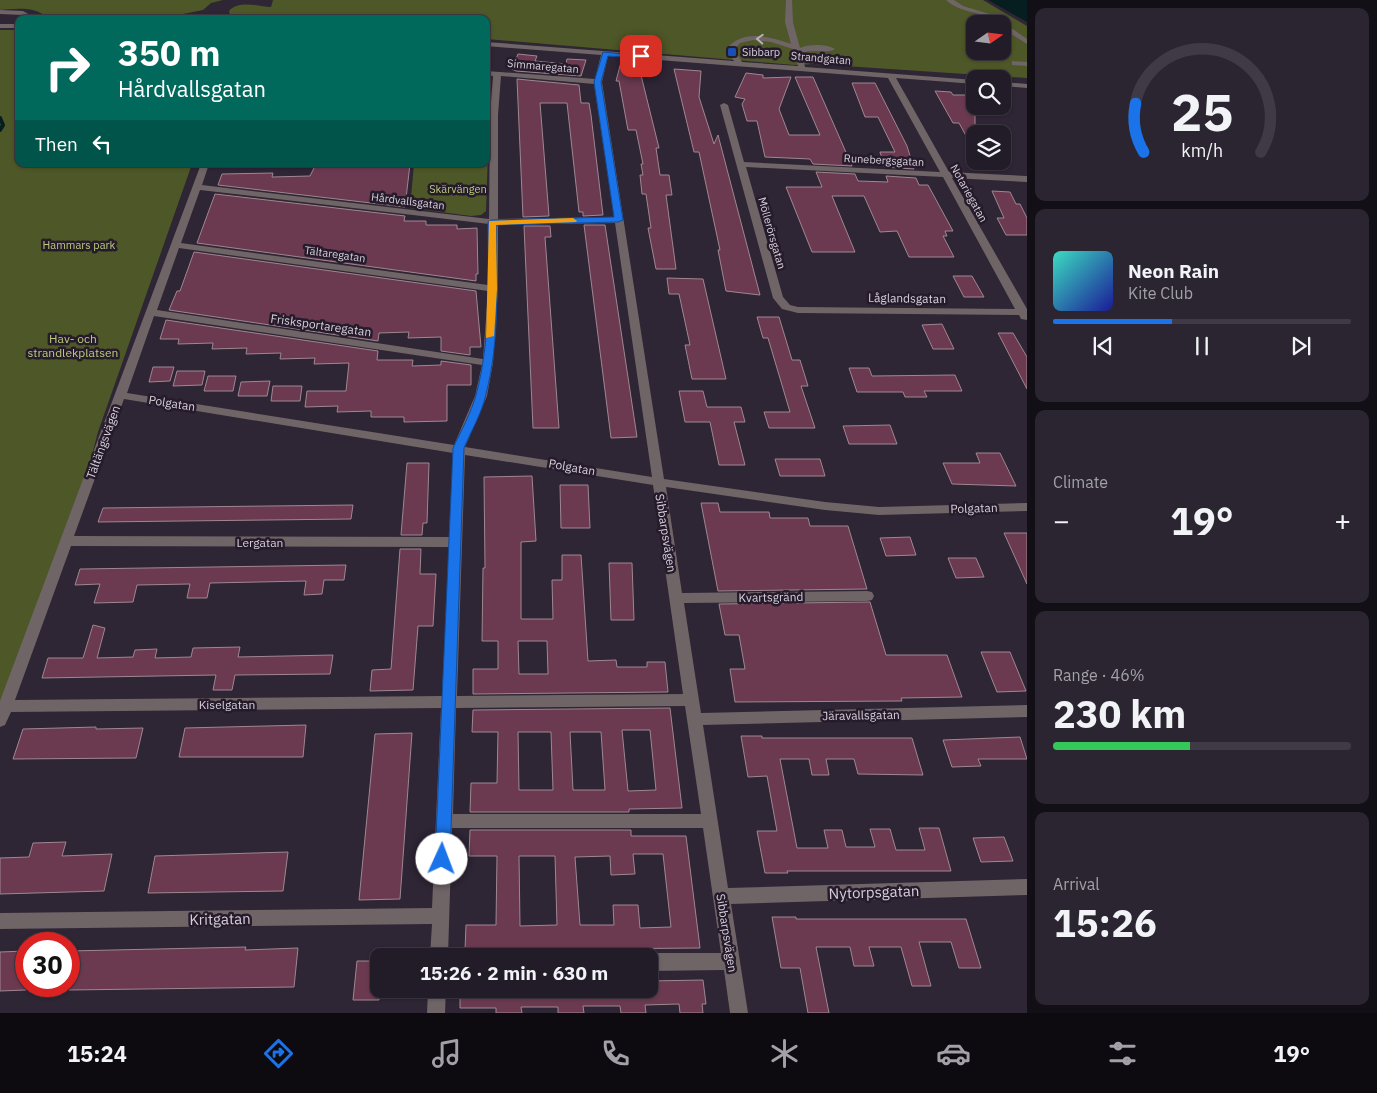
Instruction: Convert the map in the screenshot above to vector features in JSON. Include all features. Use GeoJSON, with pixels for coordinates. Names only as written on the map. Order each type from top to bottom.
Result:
{"type":"FeatureCollection","features":[{"type":"Feature","properties":{"kind":"street"},"geometry":{"type":"LineString","coordinates":[[789,0],[789,22],[802,68]]}},
{"type":"Feature","properties":{"kind":"street"},"geometry":{"type":"LineString","coordinates":[[949,0],[961,7],[991,16],[1027,42]]}},
{"type":"Feature","properties":{"kind":"street"},"geometry":{"type":"LineString","coordinates":[[0,12],[23,13],[27,15]]}},
{"type":"Feature","properties":{"kind":"street"},"geometry":{"type":"LineString","coordinates":[[0,26],[15,26]]}},
{"type":"Feature","properties":{"kind":"street"},"geometry":{"type":"LineString","coordinates":[[739,63],[732,52],[732,46],[739,41],[764,39],[796,50],[806,48],[831,50]]}},
{"type":"Feature","properties":{"kind":"street","name":"Strandgatan"},"geometry":{"type":"LineString","coordinates":[[490,44],[966,81]]}},
{"type":"Feature","properties":{"kind":"street","name":"Sibbarpsvägen"},"geometry":{"type":"LineString","coordinates":[[605,54],[598,82],[739,1013]]}},
{"type":"Feature","properties":{"kind":"street"},"geometry":{"type":"LineString","coordinates":[[1015,63],[1027,64]]}},
{"type":"Feature","properties":{"kind":"street"},"geometry":{"type":"LineString","coordinates":[[439,948],[459,448],[481,396],[488,363],[493,289],[490,115],[492,73]]}},
{"type":"Feature","properties":{"kind":"street","name":"Simmaregatan"},"geometry":{"type":"LineString","coordinates":[[492,73],[598,82]]}},
{"type":"Feature","properties":{"kind":"street","name":"Notariegatan"},"geometry":{"type":"LineString","coordinates":[[891,76],[1025,315]]}},
{"type":"Feature","properties":{"kind":"street"},"geometry":{"type":"LineString","coordinates":[[1011,85],[1027,86]]}},
{"type":"Feature","properties":{"kind":"street","name":"Möllerörsgatan"},"geometry":{"type":"LineString","coordinates":[[724,105],[778,298],[786,307]]}},
{"type":"Feature","properties":{"kind":"street","name":"Runebergsgatan"},"geometry":{"type":"LineString","coordinates":[[739,164],[1027,179]]}},
{"type":"Feature","properties":{"kind":"street","name":"Tältängsvägen"},"geometry":{"type":"LineString","coordinates":[[0,721],[204,167]]}},
{"type":"Feature","properties":{"kind":"street","name":"Hårdvallsgatan"},"geometry":{"type":"LineString","coordinates":[[197,187],[492,222],[618,220]]}},
{"type":"Feature","properties":{"kind":"street","name":"Tältaregatan"},"geometry":{"type":"LineString","coordinates":[[175,245],[493,289]]}},
{"type":"Feature","properties":{"kind":"street","name":"Låglandsgatan"},"geometry":{"type":"LineString","coordinates":[[786,307],[798,310],[1025,315]]}},
{"type":"Feature","properties":{"kind":"street","name":"Frisksportaregatan"},"geometry":{"type":"LineString","coordinates":[[151,312],[488,363]]}},
{"type":"Feature","properties":{"kind":"street","name":"Polgatan"},"geometry":{"type":"LineString","coordinates":[[120,395],[459,448],[658,482],[879,511],[1027,507]]}},
{"type":"Feature","properties":{"kind":"street","name":"Lergatan"},"geometry":{"type":"LineString","coordinates":[[66,541],[455,542]]}},
{"type":"Feature","properties":{"kind":"street","name":"Kvartsgränd"},"geometry":{"type":"LineString","coordinates":[[676,598],[867,596]]}},
{"type":"Feature","properties":{"kind":"street","name":"Kiselgatan"},"geometry":{"type":"LineString","coordinates":[[5,706],[692,700]]}},
{"type":"Feature","properties":{"kind":"street","name":"Järavallsgatan"},"geometry":{"type":"LineString","coordinates":[[694,719],[1027,711]]}},
{"type":"Feature","properties":{"kind":"street"},"geometry":{"type":"LineString","coordinates":[[444,822],[710,821]]}},
{"type":"Feature","properties":{"kind":"street","name":"Nytorpsgatan"},"geometry":{"type":"LineString","coordinates":[[721,896],[1027,887]]}},
{"type":"Feature","properties":{"kind":"street","name":"Kritgatan"},"geometry":{"type":"LineString","coordinates":[[0,921],[440,916]]}},
{"type":"Feature","properties":{"kind":"street"},"geometry":{"type":"LineString","coordinates":[[658,962],[731,961]]}},
{"type":"Feature","properties":{"kind":"street"},"geometry":{"type":"LineString","coordinates":[[436,1013],[437,998]]}},
{"type":"Feature","properties":{"kind":"green space"},"geometry":{"type":"Polygon","coordinates":[[[0,0],[223,0],[211,3],[203,10],[178,15],[43,15],[30,9],[0,10],[0,0]]]}},
{"type":"Feature","properties":{"kind":"green space"},"geometry":{"type":"Polygon","coordinates":[[[273,0],[983,0],[1008,15],[966,15],[966,60],[1011,60],[1011,17],[1027,26],[1027,78],[1011,77],[1011,70],[966,70],[966,74],[814,64],[794,65],[490,39],[490,15],[230,15],[229,11],[243,5],[271,7],[273,0]]]}},
{"type":"Feature","properties":{"kind":"green space","name":"Hammars park"},"geometry":{"type":"Polygon","coordinates":[[[0,30],[15,30],[15,167],[191,167],[98,432],[88,470],[0,704],[0,30]]]}},
{"type":"Feature","properties":{"kind":"green space","name":"Skärvängen"},"geometry":{"type":"Polygon","coordinates":[[[414,167],[488,167],[486,211],[481,215],[471,216],[410,208],[414,167]]]}},
{"type":"Feature","properties":{"kind":"shaded area"},"geometry":{"type":"Polygon","coordinates":[[[988,0],[1027,0],[1027,22],[988,0]]]}},
{"type":"Feature","properties":{"kind":"building"},"geometry":{"type":"Polygon","coordinates":[[[518,54],[537,56],[535,61],[566,64],[567,59],[586,60],[581,76],[516,71],[512,69],[518,54]]]}},
{"type":"Feature","properties":{"kind":"building"},"geometry":{"type":"Polygon","coordinates":[[[621,62],[638,63],[659,148],[656,148],[660,175],[669,175],[672,195],[666,195],[676,269],[656,269],[648,228],[651,228],[646,194],[642,194],[640,175],[643,175],[641,164],[643,164],[636,130],[628,130],[619,81],[616,81],[621,62]]]}},
{"type":"Feature","properties":{"kind":"building"},"geometry":{"type":"Polygon","coordinates":[[[674,69],[701,71],[699,97],[714,144],[718,135],[760,295],[726,291],[718,250],[720,250],[699,152],[694,152],[674,69]]]}},
{"type":"Feature","properties":{"kind":"building"},"geometry":{"type":"Polygon","coordinates":[[[746,73],[763,75],[763,78],[791,77],[779,109],[789,135],[820,135],[795,77],[813,77],[852,166],[813,164],[810,159],[765,157],[757,121],[747,121],[742,104],[745,99],[735,97],[746,73]]]}},
{"type":"Feature","properties":{"kind":"building"},"geometry":{"type":"Polygon","coordinates":[[[517,79],[579,85],[581,103],[589,103],[603,215],[583,216],[583,212],[579,212],[567,103],[540,103],[549,216],[523,217],[517,79]]]}},
{"type":"Feature","properties":{"kind":"building"},"geometry":{"type":"Polygon","coordinates":[[[852,83],[875,83],[907,146],[914,169],[884,167],[880,152],[895,152],[878,117],[865,117],[852,83]]]}},
{"type":"Feature","properties":{"kind":"building"},"geometry":{"type":"Polygon","coordinates":[[[935,91],[951,92],[953,95],[966,95],[966,115],[975,115],[975,125],[966,125],[966,136],[959,123],[953,123],[935,91]]]}},
{"type":"Feature","properties":{"kind":"building"},"geometry":{"type":"Polygon","coordinates":[[[314,167],[410,167],[405,207],[218,185],[222,174],[273,173],[272,177],[310,176],[314,167]]]}},
{"type":"Feature","properties":{"kind":"building"},"geometry":{"type":"Polygon","coordinates":[[[816,172],[855,174],[858,181],[888,182],[886,176],[916,178],[919,185],[928,185],[953,231],[945,231],[947,236],[943,236],[954,257],[909,257],[897,231],[880,232],[864,196],[832,196],[855,252],[812,252],[786,187],[822,187],[816,172]]]}},
{"type":"Feature","properties":{"kind":"building"},"geometry":{"type":"Polygon","coordinates":[[[992,191],[1010,192],[1016,204],[1020,204],[1027,218],[1027,235],[1006,235],[997,218],[1004,218],[992,191]]]}},
{"type":"Feature","properties":{"kind":"building"},"geometry":{"type":"Polygon","coordinates":[[[215,194],[405,216],[404,221],[426,221],[426,225],[457,225],[457,229],[477,228],[478,274],[476,274],[476,281],[197,243],[215,194]]]}},
{"type":"Feature","properties":{"kind":"building"},"geometry":{"type":"Polygon","coordinates":[[[584,225],[605,225],[637,437],[611,438],[584,225]]]}},
{"type":"Feature","properties":{"kind":"building"},"geometry":{"type":"Polygon","coordinates":[[[524,226],[550,226],[551,237],[545,237],[559,428],[533,428],[524,226]]]}},
{"type":"Feature","properties":{"kind":"building"},"geometry":{"type":"Polygon","coordinates":[[[194,252],[476,291],[481,347],[470,347],[470,355],[441,351],[441,337],[408,338],[409,332],[379,333],[378,341],[169,310],[177,291],[180,291],[194,252]]]}},
{"type":"Feature","properties":{"kind":"building"},"geometry":{"type":"Polygon","coordinates":[[[953,276],[972,276],[984,297],[964,297],[953,276]]]}},
{"type":"Feature","properties":{"kind":"building"},"geometry":{"type":"Polygon","coordinates":[[[667,278],[703,279],[726,379],[692,379],[685,345],[690,345],[679,294],[669,294],[667,278]]]}},
{"type":"Feature","properties":{"kind":"building"},"geometry":{"type":"Polygon","coordinates":[[[757,317],[779,317],[792,360],[800,360],[808,386],[801,386],[815,428],[769,428],[764,412],[790,412],[768,338],[763,338],[757,317]]]}},
{"type":"Feature","properties":{"kind":"building"},"geometry":{"type":"Polygon","coordinates":[[[166,320],[378,351],[377,360],[413,360],[412,366],[441,365],[441,361],[471,365],[471,385],[447,385],[447,421],[404,422],[404,417],[371,417],[371,411],[337,412],[338,406],[305,407],[307,391],[346,391],[349,363],[314,364],[315,358],[280,359],[281,353],[246,354],[247,348],[212,349],[213,343],[178,344],[179,339],[160,339],[166,320]]]}},
{"type":"Feature","properties":{"kind":"building"},"geometry":{"type":"Polygon","coordinates":[[[942,324],[954,349],[933,349],[922,325],[942,324]]]}},
{"type":"Feature","properties":{"kind":"building"},"geometry":{"type":"Polygon","coordinates":[[[998,333],[1013,333],[1027,357],[1027,389],[998,333]]]}},
{"type":"Feature","properties":{"kind":"building"},"geometry":{"type":"Polygon","coordinates":[[[153,367],[174,367],[170,381],[149,382],[153,367]]]}},
{"type":"Feature","properties":{"kind":"building"},"geometry":{"type":"Polygon","coordinates":[[[849,368],[869,368],[872,376],[955,375],[962,391],[924,391],[927,397],[905,397],[903,392],[857,392],[849,368]]]}},
{"type":"Feature","properties":{"kind":"building"},"geometry":{"type":"Polygon","coordinates":[[[177,371],[205,371],[202,385],[173,386],[177,371]]]}},
{"type":"Feature","properties":{"kind":"building"},"geometry":{"type":"Polygon","coordinates":[[[208,376],[236,376],[233,391],[204,391],[208,376]]]}},
{"type":"Feature","properties":{"kind":"building"},"geometry":{"type":"Polygon","coordinates":[[[270,381],[267,396],[238,396],[241,382],[270,381]]]}},
{"type":"Feature","properties":{"kind":"building"},"geometry":{"type":"Polygon","coordinates":[[[273,386],[302,386],[300,401],[271,401],[273,386]]]}},
{"type":"Feature","properties":{"kind":"building"},"geometry":{"type":"Polygon","coordinates":[[[679,391],[703,391],[707,407],[741,407],[745,422],[734,422],[745,465],[719,465],[710,422],[685,422],[679,391]]]}},
{"type":"Feature","properties":{"kind":"building"},"geometry":{"type":"Polygon","coordinates":[[[890,425],[897,444],[849,444],[843,426],[890,425]]]}},
{"type":"Feature","properties":{"kind":"building"},"geometry":{"type":"Polygon","coordinates":[[[976,453],[1000,453],[1016,486],[952,484],[943,463],[980,463],[976,453]]]}},
{"type":"Feature","properties":{"kind":"building"},"geometry":{"type":"Polygon","coordinates":[[[775,459],[820,459],[825,476],[780,476],[775,459]]]}},
{"type":"Feature","properties":{"kind":"building"},"geometry":{"type":"Polygon","coordinates":[[[407,463],[429,463],[427,523],[423,523],[422,535],[401,535],[407,463]]]}},
{"type":"Feature","properties":{"kind":"building"},"geometry":{"type":"Polygon","coordinates":[[[532,476],[536,541],[521,542],[521,619],[553,619],[552,580],[562,580],[562,555],[581,555],[588,661],[616,660],[617,667],[647,667],[647,662],[665,662],[668,692],[473,694],[473,669],[498,669],[498,641],[482,641],[483,568],[485,568],[484,477],[532,476]],[[518,641],[519,674],[548,674],[547,641],[518,641]]]}},
{"type":"Feature","properties":{"kind":"building"},"geometry":{"type":"Polygon","coordinates":[[[560,485],[588,485],[590,528],[561,528],[560,485]]]}},
{"type":"Feature","properties":{"kind":"building"},"geometry":{"type":"Polygon","coordinates":[[[701,503],[718,503],[720,512],[769,512],[770,518],[808,518],[810,526],[848,526],[867,589],[718,591],[701,503]]]}},
{"type":"Feature","properties":{"kind":"building"},"geometry":{"type":"Polygon","coordinates":[[[353,505],[351,519],[98,522],[103,508],[353,505]]]}},
{"type":"Feature","properties":{"kind":"building"},"geometry":{"type":"Polygon","coordinates":[[[1004,533],[1027,533],[1027,584],[1004,533]]]}},
{"type":"Feature","properties":{"kind":"building"},"geometry":{"type":"Polygon","coordinates":[[[910,537],[916,555],[886,556],[880,538],[910,537]]]}},
{"type":"Feature","properties":{"kind":"building"},"geometry":{"type":"Polygon","coordinates":[[[400,549],[421,549],[420,574],[436,574],[433,626],[418,626],[413,690],[370,691],[372,670],[391,669],[400,549]]]}},
{"type":"Feature","properties":{"kind":"building"},"geometry":{"type":"Polygon","coordinates":[[[948,558],[976,558],[984,577],[956,578],[948,558]]]}},
{"type":"Feature","properties":{"kind":"building"},"geometry":{"type":"Polygon","coordinates":[[[609,563],[632,563],[634,620],[611,620],[609,563]]]}},
{"type":"Feature","properties":{"kind":"building"},"geometry":{"type":"Polygon","coordinates":[[[346,565],[344,580],[324,580],[322,594],[304,595],[306,581],[210,583],[207,598],[187,598],[190,584],[137,585],[133,602],[94,603],[100,584],[75,585],[80,569],[346,565]]]}},
{"type":"Feature","properties":{"kind":"building"},"geometry":{"type":"Polygon","coordinates":[[[870,602],[886,655],[947,655],[962,697],[901,698],[902,701],[735,702],[730,669],[745,669],[739,635],[725,635],[719,604],[870,602]]]}},
{"type":"Feature","properties":{"kind":"building"},"geometry":{"type":"Polygon","coordinates":[[[93,625],[105,628],[97,658],[133,657],[135,650],[157,649],[155,658],[191,657],[193,648],[240,647],[238,657],[333,655],[330,674],[235,675],[232,690],[213,690],[216,675],[42,678],[48,658],[83,658],[93,625]]]}},
{"type":"Feature","properties":{"kind":"building"},"geometry":{"type":"Polygon","coordinates":[[[981,652],[1010,652],[1026,691],[997,692],[981,652]]]}},
{"type":"Feature","properties":{"kind":"building"},"geometry":{"type":"Polygon","coordinates":[[[670,708],[682,808],[629,809],[629,812],[470,812],[471,783],[497,783],[498,732],[472,732],[473,710],[670,708]],[[622,730],[628,791],[656,790],[650,730],[622,730]],[[518,732],[519,790],[553,790],[551,732],[518,732]],[[570,732],[573,790],[605,790],[601,732],[570,732]]]}},
{"type":"Feature","properties":{"kind":"building"},"geometry":{"type":"Polygon","coordinates":[[[306,725],[303,757],[179,757],[185,728],[306,725]]]}},
{"type":"Feature","properties":{"kind":"building"},"geometry":{"type":"Polygon","coordinates":[[[96,727],[96,729],[143,728],[136,758],[13,759],[23,729],[96,727]]]}},
{"type":"Feature","properties":{"kind":"building"},"geometry":{"type":"Polygon","coordinates":[[[412,733],[400,899],[359,900],[375,734],[412,733]]]}},
{"type":"Feature","properties":{"kind":"building"},"geometry":{"type":"Polygon","coordinates":[[[741,736],[762,736],[762,738],[912,738],[923,775],[858,774],[854,759],[826,759],[829,775],[812,775],[809,759],[780,759],[797,848],[828,848],[824,830],[842,830],[846,847],[875,847],[870,829],[890,829],[896,850],[925,850],[919,828],[939,828],[951,871],[787,871],[788,873],[765,873],[757,831],[777,831],[767,776],[748,777],[741,736]]]}},
{"type":"Feature","properties":{"kind":"building"},"geometry":{"type":"Polygon","coordinates":[[[1020,737],[1027,759],[978,759],[981,766],[952,767],[943,740],[1020,737]]]}},
{"type":"Feature","properties":{"kind":"building"},"geometry":{"type":"Polygon","coordinates":[[[470,830],[631,830],[631,836],[686,836],[700,948],[465,948],[466,925],[496,925],[497,856],[469,856],[470,830]],[[633,854],[635,874],[611,875],[610,856],[575,857],[580,925],[614,925],[613,905],[638,905],[640,928],[671,927],[663,854],[633,854]],[[519,856],[520,926],[557,925],[555,856],[519,856]]]}},
{"type":"Feature","properties":{"kind":"building"},"geometry":{"type":"Polygon","coordinates":[[[1004,837],[1013,861],[981,862],[973,838],[1004,837]]]}},
{"type":"Feature","properties":{"kind":"building"},"geometry":{"type":"Polygon","coordinates":[[[66,842],[62,856],[112,854],[104,891],[0,894],[0,858],[29,857],[33,843],[66,842]]]}},
{"type":"Feature","properties":{"kind":"building"},"geometry":{"type":"Polygon","coordinates":[[[288,852],[283,891],[148,893],[155,856],[288,852]]]}},
{"type":"Feature","properties":{"kind":"building"},"geometry":{"type":"Polygon","coordinates":[[[772,917],[796,917],[796,919],[966,919],[981,968],[959,968],[951,942],[919,942],[931,986],[912,986],[901,947],[869,947],[874,966],[854,966],[850,947],[816,947],[829,1013],[808,1013],[800,968],[781,968],[772,917]]]}},
{"type":"Feature","properties":{"kind":"building"},"geometry":{"type":"Polygon","coordinates":[[[246,947],[245,950],[298,948],[294,987],[80,990],[80,951],[246,947]]]}},
{"type":"Feature","properties":{"kind":"building"},"geometry":{"type":"Polygon","coordinates":[[[15,951],[15,990],[0,991],[0,952],[15,951]]]}},
{"type":"Feature","properties":{"kind":"building"},"geometry":{"type":"Polygon","coordinates":[[[357,961],[370,961],[370,998],[379,998],[379,1000],[353,1000],[357,961]]]}},
{"type":"Feature","properties":{"kind":"building"},"geometry":{"type":"Polygon","coordinates":[[[703,980],[706,1004],[702,1004],[703,1013],[680,1013],[679,1004],[645,1005],[646,1013],[621,1013],[620,1006],[583,1006],[584,1013],[558,1013],[558,1007],[521,1007],[522,1013],[496,1013],[496,1008],[460,1008],[460,998],[658,998],[658,981],[703,980]]]}},
{"type":"Feature","properties":{"kind":"waterway"},"geometry":{"type":"LineString","coordinates":[[0,118],[3,125],[0,130]]}},
{"type":"Feature","properties":{"kind":"slow traffic"},"geometry":{"type":"LineString","coordinates":[[490,336],[493,289],[492,222],[573,221]]}},
{"type":"Feature","properties":{"kind":"place","name":"Sibbarp"},"geometry":{"type":"Point","coordinates":[732,52]}},
{"type":"Feature","properties":{"kind":"route"},"geometry":{"type":"LineString","coordinates":[[442,859],[459,448],[481,396],[488,363],[493,289],[492,222],[618,220],[598,82],[605,54],[641,56]]}},
{"type":"Feature","properties":{"kind":"park label","name":"Hav- och strandlekplatsen"},"geometry":{"type":"Point","coordinates":[73,345]}}]}
